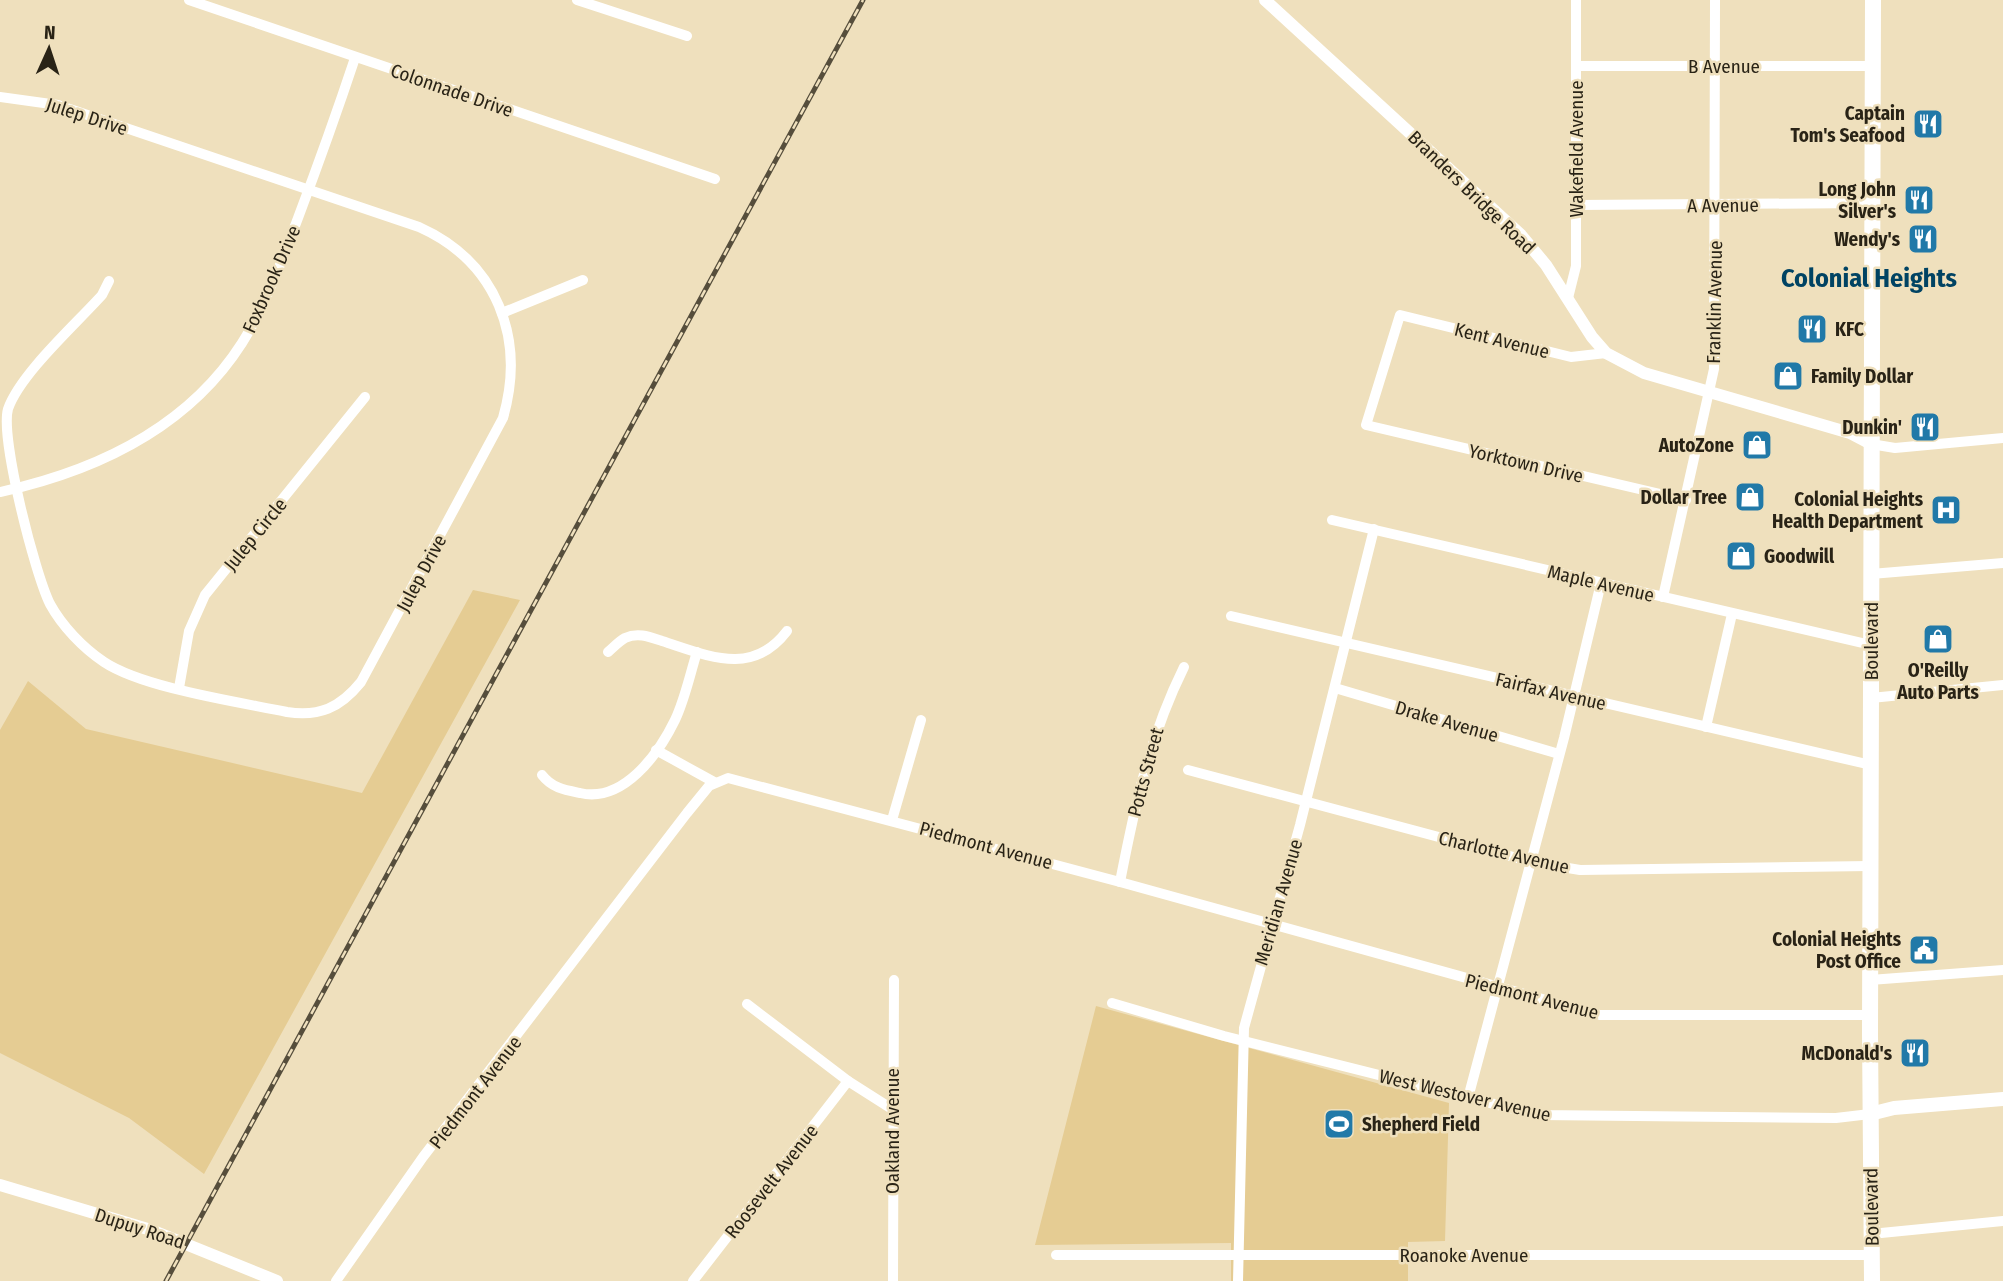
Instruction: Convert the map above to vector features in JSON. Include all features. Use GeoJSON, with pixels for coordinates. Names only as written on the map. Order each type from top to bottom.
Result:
{"type":"FeatureCollection","features":[{"type":"Feature","properties":{"kind":"main road","name":"Boulevard"},"geometry":{"type":"LineString","coordinates":[[1872,1281],[1870,866],[1873,0]]}},
{"type":"Feature","properties":{"kind":"main road"},"geometry":{"type":"LineString","coordinates":[[1870,1114],[1894,1108],[2003,1099]]}},
{"type":"Feature","properties":{"kind":"street","name":"Colonnade Drive"},"geometry":{"type":"LineString","coordinates":[[189,0],[715,179]]}},
{"type":"Feature","properties":{"kind":"street","name":"Branders Bridge Road"},"geometry":{"type":"LineString","coordinates":[[1265,0],[1521,235],[1605,353],[1637,370],[1850,433],[1871,444]]}},
{"type":"Feature","properties":{"kind":"street","name":"Wakefield Avenue"},"geometry":{"type":"LineString","coordinates":[[1568,298],[1575,276],[1576,0]]}},
{"type":"Feature","properties":{"kind":"street","name":"Franklin Avenue"},"geometry":{"type":"LineString","coordinates":[[1662,597],[1711,392],[1714,355],[1715,0]]}},
{"type":"Feature","properties":{"kind":"street"},"geometry":{"type":"LineString","coordinates":[[581,1],[687,36]]}},
{"type":"Feature","properties":{"kind":"street","name":"Foxbrook Drive"},"geometry":{"type":"LineString","coordinates":[[0,492],[115,456],[160,428],[202,391],[234,355],[259,311],[309,189],[355,58]]}},
{"type":"Feature","properties":{"kind":"street","name":"B Avenue"},"geometry":{"type":"LineString","coordinates":[[1576,65],[1872,66]]}},
{"type":"Feature","properties":{"kind":"street","name":"Julep Drive"},"geometry":{"type":"LineString","coordinates":[[0,97],[58,105],[434,234],[480,274],[502,313],[513,362],[503,418],[380,649],[351,694],[324,712],[296,713],[179,688],[117,669],[92,653],[65,626],[50,602],[38,574],[4,434],[11,401],[47,355],[102,295],[109,281]]}},
{"type":"Feature","properties":{"kind":"street","name":"A Avenue"},"geometry":{"type":"LineString","coordinates":[[1576,205],[1871,203]]}},
{"type":"Feature","properties":{"kind":"street"},"geometry":{"type":"LineString","coordinates":[[502,313],[583,280]]}},
{"type":"Feature","properties":{"kind":"street","name":"Kent Avenue"},"geometry":{"type":"LineString","coordinates":[[1366,425],[1400,315],[1571,357],[1605,353]]}},
{"type":"Feature","properties":{"kind":"street","name":"Julep Circle"},"geometry":{"type":"LineString","coordinates":[[179,688],[189,631],[205,595],[365,397]]}},
{"type":"Feature","properties":{"kind":"street","name":"Yorktown Drive"},"geometry":{"type":"LineString","coordinates":[[1366,425],[1686,500]]}},
{"type":"Feature","properties":{"kind":"street"},"geometry":{"type":"LineString","coordinates":[[1871,444],[1895,448],[2003,438]]}},
{"type":"Feature","properties":{"kind":"street","name":"Maple Avenue"},"geometry":{"type":"LineString","coordinates":[[1332,520],[1871,645]]}},
{"type":"Feature","properties":{"kind":"street","name":"Meridian Avenue"},"geometry":{"type":"LineString","coordinates":[[1238,1281],[1242,1041],[1374,529]]}},
{"type":"Feature","properties":{"kind":"street"},"geometry":{"type":"LineString","coordinates":[[1871,574],[2003,563]]}},
{"type":"Feature","properties":{"kind":"street"},"geometry":{"type":"LineString","coordinates":[[1468,1098],[1532,862],[1601,583]]}},
{"type":"Feature","properties":{"kind":"street"},"geometry":{"type":"LineString","coordinates":[[1706,727],[1732,614]]}},
{"type":"Feature","properties":{"kind":"street","name":"Fairfax Avenue"},"geometry":{"type":"LineString","coordinates":[[1231,616],[1871,765]]}},
{"type":"Feature","properties":{"kind":"street"},"geometry":{"type":"LineString","coordinates":[[608,652],[623,638],[644,635],[697,652],[741,660],[751,659],[768,651],[788,631]]}},
{"type":"Feature","properties":{"kind":"street"},"geometry":{"type":"LineString","coordinates":[[542,775],[557,788],[585,794],[607,794],[629,782],[656,750],[677,717],[697,652]]}},
{"type":"Feature","properties":{"kind":"street","name":"Potts Street"},"geometry":{"type":"LineString","coordinates":[[1120,881],[1139,784],[1161,714],[1184,667]]}},
{"type":"Feature","properties":{"kind":"street"},"geometry":{"type":"LineString","coordinates":[[1871,698],[2003,685]]}},
{"type":"Feature","properties":{"kind":"street","name":"Drake Avenue"},"geometry":{"type":"LineString","coordinates":[[1335,688],[1559,754]]}},
{"type":"Feature","properties":{"kind":"street"},"geometry":{"type":"LineString","coordinates":[[892,820],[921,720]]}},
{"type":"Feature","properties":{"kind":"street"},"geometry":{"type":"LineString","coordinates":[[656,750],[715,782]]}},
{"type":"Feature","properties":{"kind":"street","name":"Charlotte Avenue"},"geometry":{"type":"LineString","coordinates":[[1188,769],[1532,862],[1580,870],[1870,866]]}},
{"type":"Feature","properties":{"kind":"street","name":"Piedmont Avenue"},"geometry":{"type":"LineString","coordinates":[[336,1281],[424,1157],[687,813],[715,782],[735,779],[1120,881],[1498,988],[1616,1017],[1870,1015]]}},
{"type":"Feature","properties":{"kind":"street"},"geometry":{"type":"LineString","coordinates":[[1870,980],[2003,970]]}},
{"type":"Feature","properties":{"kind":"street","name":"Oakland Avenue"},"geometry":{"type":"LineString","coordinates":[[892,1281],[894,980]]}},
{"type":"Feature","properties":{"kind":"street","name":"West Westover Avenue"},"geometry":{"type":"LineString","coordinates":[[1112,1003],[1242,1041],[1550,1116],[1836,1118],[1870,1114]]}},
{"type":"Feature","properties":{"kind":"street"},"geometry":{"type":"LineString","coordinates":[[747,1004],[848,1082],[892,1109]]}},
{"type":"Feature","properties":{"kind":"street","name":"Roosevelt Avenue"},"geometry":{"type":"LineString","coordinates":[[693,1281],[848,1082]]}},
{"type":"Feature","properties":{"kind":"street","name":"Dupuy Road"},"geometry":{"type":"LineString","coordinates":[[0,1185],[151,1230],[270,1280]]}},
{"type":"Feature","properties":{"kind":"street"},"geometry":{"type":"LineString","coordinates":[[1871,1234],[2003,1220]]}},
{"type":"Feature","properties":{"kind":"street","name":"Roanoke Avenue"},"geometry":{"type":"LineString","coordinates":[[1056,1255],[1872,1255]]}},
{"type":"Feature","properties":{"kind":"shaded area"},"geometry":{"type":"Polygon","coordinates":[[[473,590],[520,600],[204,1174],[129,1118],[0,1053],[0,730],[28,681],[86,729],[362,793],[473,590]]]}},
{"type":"Feature","properties":{"kind":"shaded area"},"geometry":{"type":"Polygon","coordinates":[[[1096,1006],[1449,1103],[1445,1241],[1408,1242],[1408,1281],[1231,1281],[1231,1243],[1035,1245],[1096,1006]]]}},
{"type":"Feature","properties":{"kind":"railway"},"geometry":{"type":"LineString","coordinates":[[166,1281],[863,0]]}},
{"type":"Feature","properties":{"kind":"place","name":"Captain Tom's Seafood"},"geometry":{"type":"Point","coordinates":[1928,124]}},
{"type":"Feature","properties":{"kind":"place","name":"Long John Silver's"},"geometry":{"type":"Point","coordinates":[1919,200]}},
{"type":"Feature","properties":{"kind":"place","name":"Wendy's"},"geometry":{"type":"Point","coordinates":[1923,239]}},
{"type":"Feature","properties":{"kind":"place","name":"KFC"},"geometry":{"type":"Point","coordinates":[1812,329]}},
{"type":"Feature","properties":{"kind":"place","name":"Family Dollar"},"geometry":{"type":"Point","coordinates":[1788,376]}},
{"type":"Feature","properties":{"kind":"place","name":"Dunkin'"},"geometry":{"type":"Point","coordinates":[1925,427]}},
{"type":"Feature","properties":{"kind":"place","name":"AutoZone"},"geometry":{"type":"Point","coordinates":[1757,445]}},
{"type":"Feature","properties":{"kind":"place","name":"Dollar Tree"},"geometry":{"type":"Point","coordinates":[1750,497]}},
{"type":"Feature","properties":{"kind":"place","name":"Colonial Heights Health Department"},"geometry":{"type":"Point","coordinates":[1946,510]}},
{"type":"Feature","properties":{"kind":"place","name":"Goodwill"},"geometry":{"type":"Point","coordinates":[1741,556]}},
{"type":"Feature","properties":{"kind":"place","name":"O'Reilly Auto Parts"},"geometry":{"type":"Point","coordinates":[1938,639]}},
{"type":"Feature","properties":{"kind":"place","name":"Colonial Heights Post Office"},"geometry":{"type":"Point","coordinates":[1924,950]}},
{"type":"Feature","properties":{"kind":"place","name":"McDonald's"},"geometry":{"type":"Point","coordinates":[1915,1053]}},
{"type":"Feature","properties":{"kind":"place","name":"Shepherd Field"},"geometry":{"type":"Point","coordinates":[1339,1124]}},
{"type":"Feature","properties":{"kind":"district","name":"Colonial Heights"},"geometry":{"type":"Point","coordinates":[1869,278]}}]}
